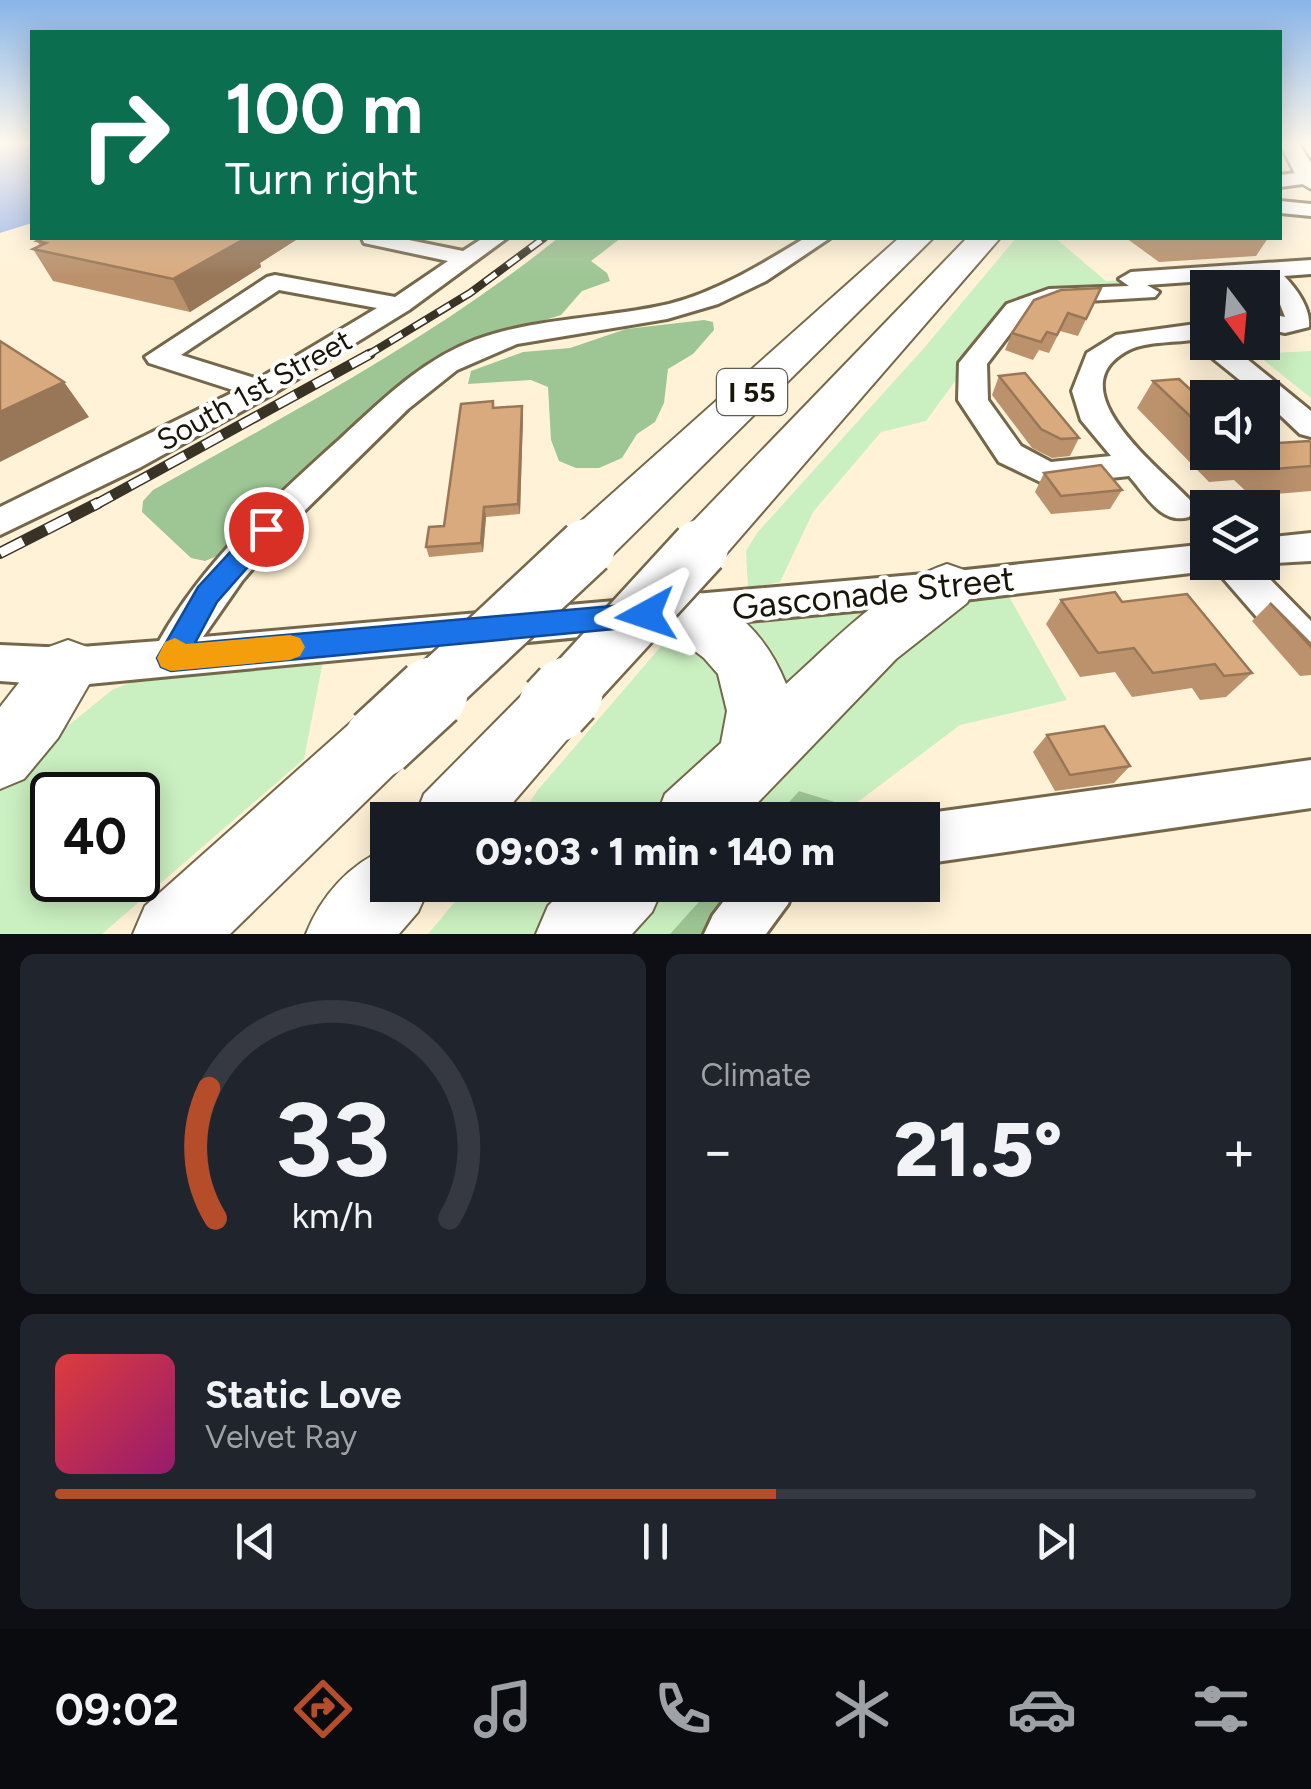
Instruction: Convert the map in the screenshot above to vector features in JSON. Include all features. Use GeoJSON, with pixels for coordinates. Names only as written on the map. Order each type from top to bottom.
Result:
{"type":"FeatureCollection","features":[{"type":"Feature","properties":{"kind":"highway","name":"I 55"},"geometry":{"type":"LineString","coordinates":[[173,934],[916,240]]}},
{"type":"Feature","properties":{"kind":"highway","name":"I 55"},"geometry":{"type":"LineString","coordinates":[[466,802],[982,240]]}},
{"type":"Feature","properties":{"kind":"highway"},"geometry":{"type":"LineString","coordinates":[[709,802],[874,641],[946,587]]}},
{"type":"Feature","properties":{"kind":"highway"},"geometry":{"type":"LineString","coordinates":[[686,611],[725,635],[752,673],[760,712],[759,734],[751,760]]}},
{"type":"Feature","properties":{"kind":"highway"},"geometry":{"type":"LineString","coordinates":[[0,756],[36,716],[68,666]]}},
{"type":"Feature","properties":{"kind":"highway"},"geometry":{"type":"LineString","coordinates":[[346,934],[375,902]]}},
{"type":"Feature","properties":{"kind":"highway"},"geometry":{"type":"LineString","coordinates":[[576,934],[608,902]]}},
{"type":"Feature","properties":{"kind":"street"},"geometry":{"type":"LineString","coordinates":[[1282,206],[1311,210]]}},
{"type":"Feature","properties":{"kind":"street"},"geometry":{"type":"LineString","coordinates":[[381,240],[467,259]]}},
{"type":"Feature","properties":{"kind":"street","name":"South 1st Street"},"geometry":{"type":"LineString","coordinates":[[0,522],[96,477],[316,360],[493,240]]}},
{"type":"Feature","properties":{"kind":"street"},"geometry":{"type":"LineString","coordinates":[[171,658],[208,594],[286,506],[431,375],[462,356],[518,336],[688,306],[724,294],[816,240]]}},
{"type":"Feature","properties":{"kind":"street"},"geometry":{"type":"LineString","coordinates":[[1239,270],[1269,260],[1310,267]]}},
{"type":"Feature","properties":{"kind":"street"},"geometry":{"type":"LineString","coordinates":[[1269,260],[1275,270]]}},
{"type":"Feature","properties":{"kind":"street"},"geometry":{"type":"LineString","coordinates":[[1280,280],[1300,322],[1280,325]]}},
{"type":"Feature","properties":{"kind":"street"},"geometry":{"type":"LineString","coordinates":[[261,389],[159,357],[275,282],[400,305]]}},
{"type":"Feature","properties":{"kind":"street"},"geometry":{"type":"LineString","coordinates":[[1137,464],[1047,474],[1010,454],[974,400],[973,362],[1016,309],[1049,296],[1190,282]]}},
{"type":"Feature","properties":{"kind":"street"},"geometry":{"type":"LineString","coordinates":[[1139,285],[1190,327]]}},
{"type":"Feature","properties":{"kind":"street"},"geometry":{"type":"LineString","coordinates":[[1177,508],[1096,420],[1086,391],[1096,359],[1125,341],[1190,339]]}},
{"type":"Feature","properties":{"kind":"street"},"geometry":{"type":"LineString","coordinates":[[1230,360],[1306,422]]}},
{"type":"Feature","properties":{"kind":"street"},"geometry":{"type":"LineString","coordinates":[[1280,550],[1311,546]]}},
{"type":"Feature","properties":{"kind":"street","name":"Gasconade Street"},"geometry":{"type":"LineString","coordinates":[[0,663],[68,666],[171,658],[946,587],[1190,560]]}},
{"type":"Feature","properties":{"kind":"street"},"geometry":{"type":"LineString","coordinates":[[1247,580],[1311,649]]}},
{"type":"Feature","properties":{"kind":"street"},"geometry":{"type":"LineString","coordinates":[[940,836],[1311,784]]}},
{"type":"Feature","properties":{"kind":"street"},"geometry":{"type":"LineString","coordinates":[[732,934],[756,902]]}},
{"type":"Feature","properties":{"kind":"green space"},"geometry":{"type":"Polygon","coordinates":[[[555,240],[618,240],[591,261],[607,273],[610,281],[582,291],[561,315],[501,334],[387,400],[343,435],[222,554],[205,561],[191,558],[142,512],[143,501],[153,490],[412,341],[555,240]]]}},
{"type":"Feature","properties":{"kind":"green space"},"geometry":{"type":"Polygon","coordinates":[[[1014,240],[1057,240],[1106,281],[1122,280],[1131,288],[1009,307],[926,421],[881,432],[813,512],[780,582],[748,588],[746,551],[757,533],[924,348],[1014,240]]]}},
{"type":"Feature","properties":{"kind":"green space"},"geometry":{"type":"Polygon","coordinates":[[[713,322],[714,330],[693,354],[668,369],[664,403],[655,422],[637,434],[622,458],[599,468],[576,468],[559,461],[551,440],[548,387],[531,380],[468,384],[471,371],[523,352],[570,348],[626,329],[713,322]]]}},
{"type":"Feature","properties":{"kind":"green space"},"geometry":{"type":"Polygon","coordinates":[[[1311,351],[1311,398],[1264,360],[1280,360],[1280,353],[1311,351]]]}},
{"type":"Feature","properties":{"kind":"green space"},"geometry":{"type":"Polygon","coordinates":[[[1007,593],[1067,700],[960,725],[858,802],[835,802],[799,791],[789,802],[742,802],[951,602],[1007,593]]]}},
{"type":"Feature","properties":{"kind":"green space"},"geometry":{"type":"Polygon","coordinates":[[[892,602],[788,714],[741,618],[892,602]]]}},
{"type":"Feature","properties":{"kind":"green space"},"geometry":{"type":"Polygon","coordinates":[[[675,630],[715,651],[735,733],[677,802],[530,802],[675,630]]]}},
{"type":"Feature","properties":{"kind":"green space"},"geometry":{"type":"Polygon","coordinates":[[[323,661],[304,759],[160,884],[160,772],[30,772],[30,902],[139,902],[102,934],[0,934],[0,781],[112,690],[132,682],[323,661]]]}},
{"type":"Feature","properties":{"kind":"green space"},"geometry":{"type":"Polygon","coordinates":[[[799,791],[835,802],[789,802],[799,791]]]}},
{"type":"Feature","properties":{"kind":"green space"},"geometry":{"type":"Polygon","coordinates":[[[455,902],[575,902],[542,934],[428,934],[455,902]]]}},
{"type":"Feature","properties":{"kind":"green space"},"geometry":{"type":"Polygon","coordinates":[[[642,902],[699,902],[670,934],[611,934],[642,902]]]}},
{"type":"Feature","properties":{"kind":"green space"},"geometry":{"type":"Polygon","coordinates":[[[699,902],[747,902],[723,934],[670,934],[699,902]]]}},
{"type":"Feature","properties":{"kind":"water"},"geometry":{"type":"Polygon","coordinates":[[[0,188],[30,188],[30,224],[0,233],[0,188]]]}},
{"type":"Feature","properties":{"kind":"building"},"geometry":{"type":"Polygon","coordinates":[[[242,240],[173,279],[33,249],[46,243],[37,241],[242,240]]]}},
{"type":"Feature","properties":{"kind":"building"},"geometry":{"type":"Polygon","coordinates":[[[1101,288],[1086,319],[1068,313],[1057,335],[1047,332],[1041,342],[1012,333],[1034,300],[1061,290],[1101,288]]]}},
{"type":"Feature","properties":{"kind":"building"},"geometry":{"type":"Polygon","coordinates":[[[0,341],[64,382],[0,412],[0,341]]]}},
{"type":"Feature","properties":{"kind":"building"},"geometry":{"type":"Polygon","coordinates":[[[1025,373],[1079,438],[1061,439],[1041,429],[999,376],[1025,373]]]}},
{"type":"Feature","properties":{"kind":"building"},"geometry":{"type":"Polygon","coordinates":[[[1179,379],[1190,389],[1190,416],[1153,381],[1179,379]]]}},
{"type":"Feature","properties":{"kind":"building"},"geometry":{"type":"Polygon","coordinates":[[[493,401],[493,408],[522,406],[518,504],[484,507],[481,543],[426,547],[429,527],[444,526],[461,404],[493,401]]]}},
{"type":"Feature","properties":{"kind":"building"},"geometry":{"type":"Polygon","coordinates":[[[1311,442],[1311,466],[1280,468],[1280,443],[1311,442]]]}},
{"type":"Feature","properties":{"kind":"building"},"geometry":{"type":"Polygon","coordinates":[[[1101,465],[1122,490],[1061,496],[1044,473],[1101,465]]]}},
{"type":"Feature","properties":{"kind":"building"},"geometry":{"type":"Polygon","coordinates":[[[1115,592],[1122,602],[1187,594],[1252,673],[1224,676],[1215,664],[1153,673],[1134,648],[1098,653],[1061,600],[1115,592]]]}},
{"type":"Feature","properties":{"kind":"building"},"geometry":{"type":"Polygon","coordinates":[[[1104,726],[1130,766],[1070,775],[1047,735],[1104,726]]]}},
{"type":"Feature","properties":{"kind":"railway"},"geometry":{"type":"LineString","coordinates":[[366,356],[470,293],[541,240]]}},
{"type":"Feature","properties":{"kind":"railway"},"geometry":{"type":"LineString","coordinates":[[93,506],[370,354]]}},
{"type":"Feature","properties":{"kind":"railway"},"geometry":{"type":"LineString","coordinates":[[0,553],[98,503]]}},
{"type":"Feature","properties":{"kind":"slow traffic"},"geometry":{"type":"LineString","coordinates":[[175,651],[171,658],[290,647]]}},
{"type":"Feature","properties":{"kind":"route"},"geometry":{"type":"LineString","coordinates":[[266,529],[208,594],[171,658],[646,615]]}}]}
